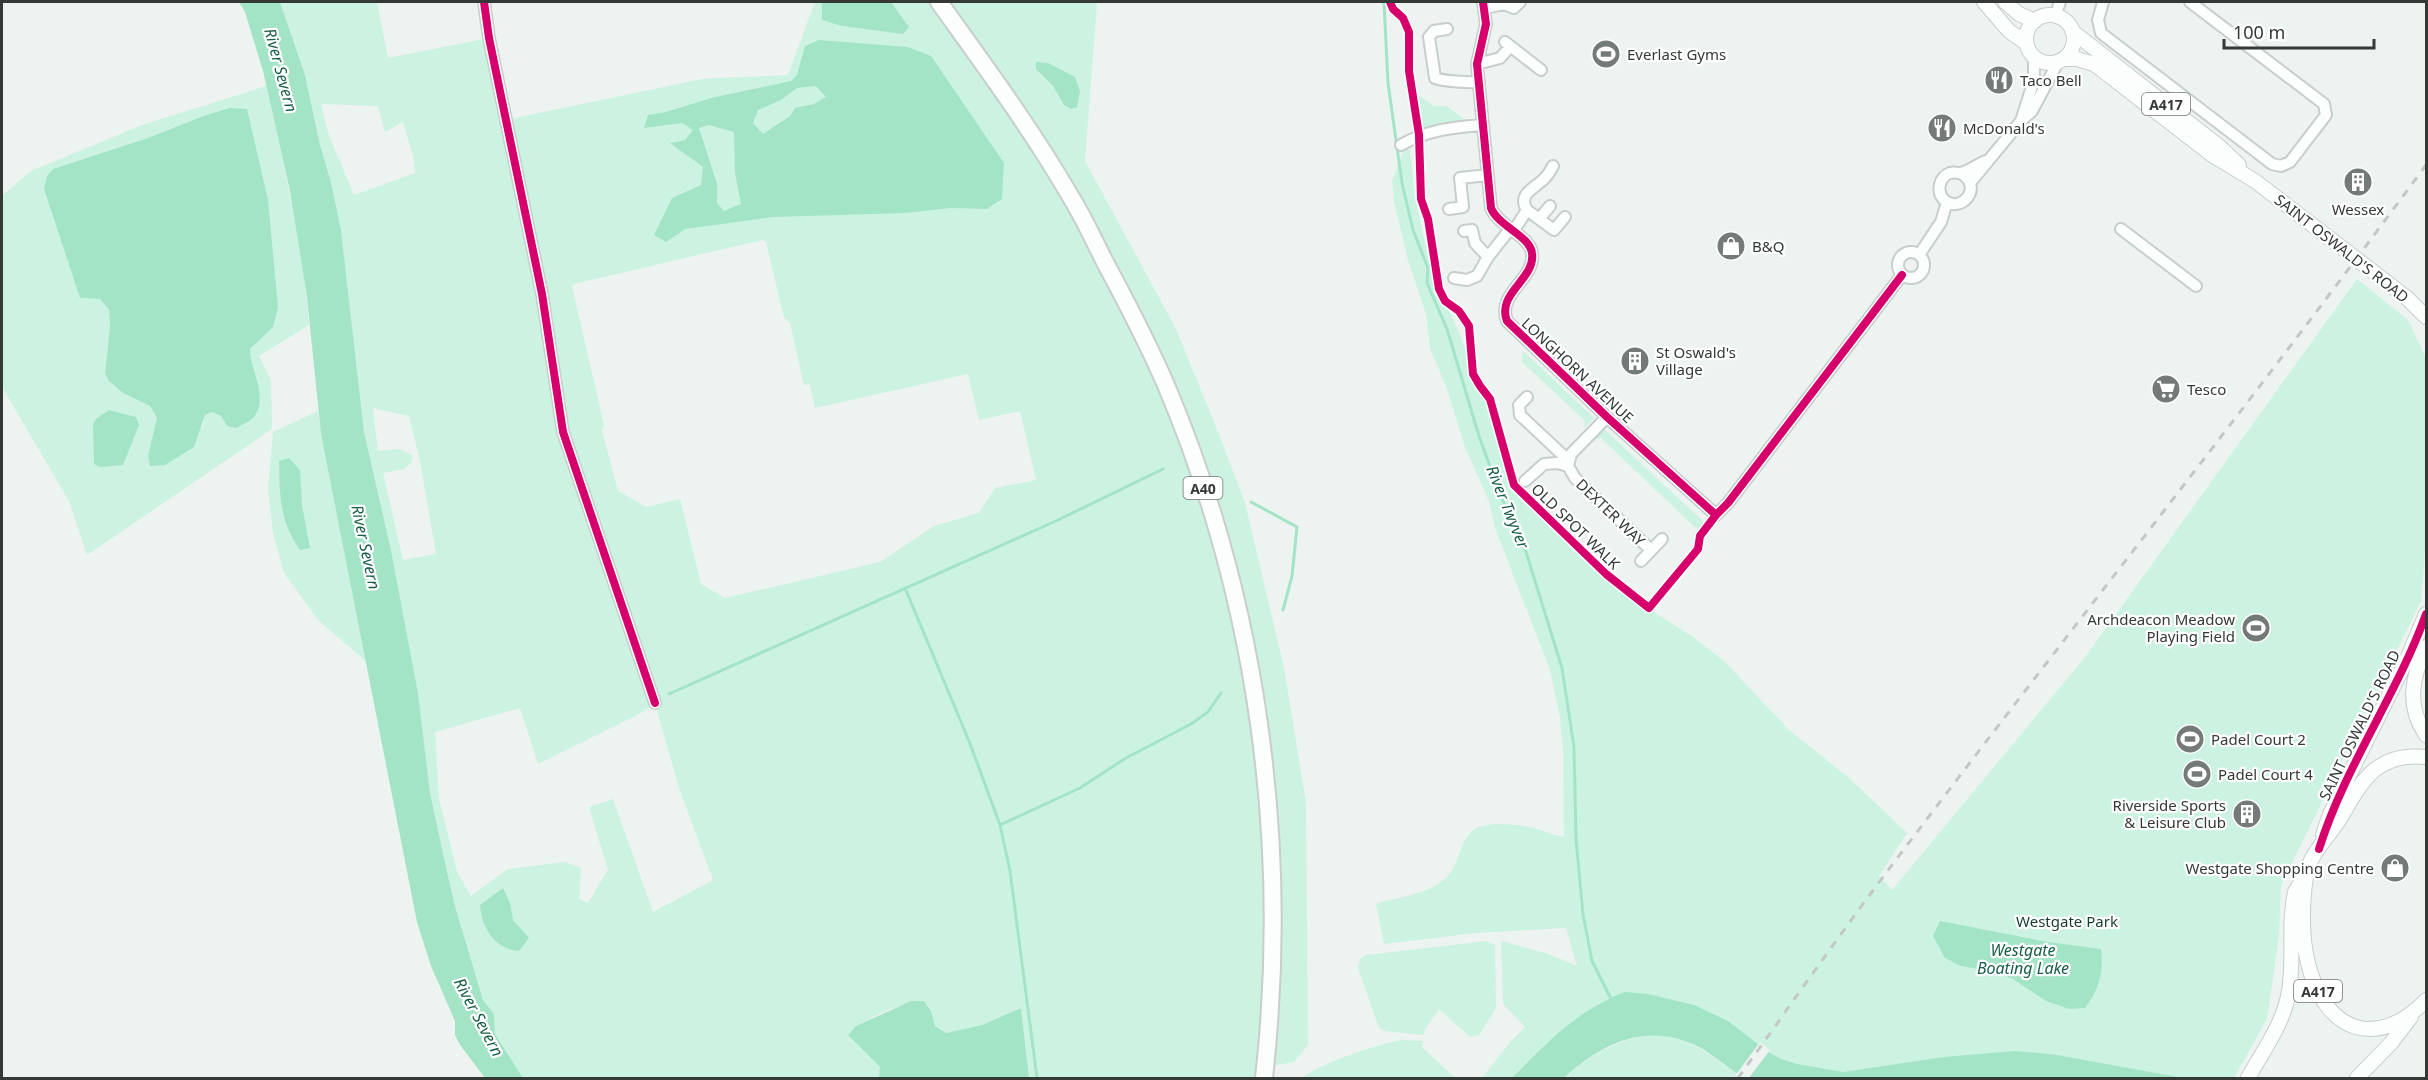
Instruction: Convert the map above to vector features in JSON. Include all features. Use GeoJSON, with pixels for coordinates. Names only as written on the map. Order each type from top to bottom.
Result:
{"type":"FeatureCollection","features":[{"type":"Feature","properties":{"kind":"highway","name":"A40"},"geometry":{"type":"LineString","coordinates":[[939,2],[1019,115],[1072,200],[1132,314],[1166,386],[1217,530],[1256,700],[1271,832],[1274,912],[1273,981],[1264,1078]]}},
{"type":"Feature","properties":{"kind":"main road"},"geometry":{"type":"LineString","coordinates":[[1984,2],[2009,31],[2026,43],[2034,57]]}},
{"type":"Feature","properties":{"kind":"main road"},"geometry":{"type":"LineString","coordinates":[[2005,2],[2019,14],[2035,21]]}},
{"type":"Feature","properties":{"kind":"main road"},"geometry":{"type":"LineString","coordinates":[[2026,43],[2026,33],[2035,21],[2041,17],[2055,16]]}},
{"type":"Feature","properties":{"kind":"main road","name":"A417"},"geometry":{"type":"LineString","coordinates":[[2055,16],[2062,19],[2072,31]]}},
{"type":"Feature","properties":{"kind":"main road"},"geometry":{"type":"LineString","coordinates":[[2061,60],[2072,48],[2072,31]]}},
{"type":"Feature","properties":{"kind":"main road","name":"SAINT OSWALD'S ROAD"},"geometry":{"type":"LineString","coordinates":[[2072,31],[2220,147],[2255,181]]}},
{"type":"Feature","properties":{"kind":"main road","name":"A417"},"geometry":{"type":"LineString","coordinates":[[2034,57],[2044,63],[2061,60]]}},
{"type":"Feature","properties":{"kind":"main road","name":"SAINT OSWALD'S ROAD"},"geometry":{"type":"LineString","coordinates":[[2061,60],[2077,59],[2094,64],[2212,155],[2255,181],[2406,297],[2427,317]]}},
{"type":"Feature","properties":{"kind":"main road","name":"SAINT OSWALD'S ROAD"},"geometry":{"type":"LineString","coordinates":[[2319,849],[2330,813],[2427,614]]}},
{"type":"Feature","properties":{"kind":"main road","name":"SAINT OSWALD'S ROAD"},"geometry":{"type":"LineString","coordinates":[[2427,647],[2416,670],[2412,690],[2417,720],[2427,735]]}},
{"type":"Feature","properties":{"kind":"main road","name":"A417"},"geometry":{"type":"LineString","coordinates":[[2248,1078],[2277,1027],[2287,1001],[2295,892],[2357,788],[2370,773],[2394,759],[2410,756],[2427,757]]}},
{"type":"Feature","properties":{"kind":"main road","name":"A417"},"geometry":{"type":"LineString","coordinates":[[2306,875],[2303,926],[2307,957],[2317,989],[2329,1009],[2344,1023],[2360,1030],[2370,1031],[2387,1028],[2414,1013]]}},
{"type":"Feature","properties":{"kind":"main road","name":"A417"},"geometry":{"type":"LineString","coordinates":[[2358,1078],[2427,1000]]}},
{"type":"Feature","properties":{"kind":"street"},"geometry":{"type":"LineString","coordinates":[[484,2],[489,38],[542,294],[563,432],[655,703]]}},
{"type":"Feature","properties":{"kind":"street"},"geometry":{"type":"LineString","coordinates":[[1484,5],[1504,4],[1514,8],[1520,2]]}},
{"type":"Feature","properties":{"kind":"street"},"geometry":{"type":"LineString","coordinates":[[2055,16],[2060,2]]}},
{"type":"Feature","properties":{"kind":"street"},"geometry":{"type":"LineString","coordinates":[[2103,2],[2098,20],[2101,33],[2272,164],[2281,166],[2290,162],[2326,115],[2324,104],[2190,2]]}},
{"type":"Feature","properties":{"kind":"street","name":"LONGHORN AVENUE"},"geometry":{"type":"LineString","coordinates":[[1484,5],[1486,24],[1478,63],[1494,215],[1530,246],[1533,255],[1531,264],[1506,302],[1504,314],[1507,321],[1607,417],[1716,515],[1728,503],[1902,275]]}},
{"type":"Feature","properties":{"kind":"street"},"geometry":{"type":"LineString","coordinates":[[1447,29],[1434,31],[1429,37],[1435,78],[1461,83],[1479,82]]}},
{"type":"Feature","properties":{"kind":"street"},"geometry":{"type":"LineString","coordinates":[[1478,63],[1500,58],[1508,44],[1541,70]]}},
{"type":"Feature","properties":{"kind":"street"},"geometry":{"type":"LineString","coordinates":[[1970,183],[2013,134],[2021,121],[2034,80],[2034,57]]}},
{"type":"Feature","properties":{"kind":"street"},"geometry":{"type":"LineString","coordinates":[[2021,121],[2032,111],[2061,60]]}},
{"type":"Feature","properties":{"kind":"street"},"geometry":{"type":"LineString","coordinates":[[1401,145],[1419,135],[1437,130],[1483,125]]}},
{"type":"Feature","properties":{"kind":"street"},"geometry":{"type":"LineString","coordinates":[[1959,173],[1989,159]]}},
{"type":"Feature","properties":{"kind":"street"},"geometry":{"type":"LineString","coordinates":[[1553,166],[1544,180],[1532,186],[1523,204],[1527,210],[1554,230],[1564,216]]}},
{"type":"Feature","properties":{"kind":"street"},"geometry":{"type":"LineString","coordinates":[[1951,172],[1959,173],[1970,183],[1970,194],[1964,202],[1953,204],[1947,202],[1940,194],[1940,183],[1951,172]]}},
{"type":"Feature","properties":{"kind":"street"},"geometry":{"type":"LineString","coordinates":[[1449,208],[1463,207],[1460,178],[1488,175]]}},
{"type":"Feature","properties":{"kind":"street"},"geometry":{"type":"LineString","coordinates":[[1919,255],[1941,222],[1947,202]]}},
{"type":"Feature","properties":{"kind":"street"},"geometry":{"type":"LineString","coordinates":[[1539,219],[1550,206]]}},
{"type":"Feature","properties":{"kind":"street"},"geometry":{"type":"LineString","coordinates":[[1454,278],[1467,280],[1477,276],[1488,257],[1527,210]]}},
{"type":"Feature","properties":{"kind":"street"},"geometry":{"type":"LineString","coordinates":[[2121,229],[2196,286]]}},
{"type":"Feature","properties":{"kind":"street"},"geometry":{"type":"LineString","coordinates":[[1464,231],[1472,230],[1475,243],[1488,257]]}},
{"type":"Feature","properties":{"kind":"street"},"geometry":{"type":"LineString","coordinates":[[1907,252],[1919,255],[1924,264],[1920,275],[1911,279],[1902,275],[1897,267],[1900,258],[1907,252]]}},
{"type":"Feature","properties":{"kind":"street"},"geometry":{"type":"LineString","coordinates":[[1527,397],[1519,405],[1520,415],[1568,463]]}},
{"type":"Feature","properties":{"kind":"street","name":"DEXTER WAY"},"geometry":{"type":"LineString","coordinates":[[1607,417],[1571,454],[1568,463],[1575,478],[1651,550]]}},
{"type":"Feature","properties":{"kind":"street"},"geometry":{"type":"LineString","coordinates":[[1525,481],[1544,464],[1568,463]]}},
{"type":"Feature","properties":{"kind":"street","name":"DEXTER WAY"},"geometry":{"type":"LineString","coordinates":[[1641,561],[1662,539]]}},
{"type":"Feature","properties":{"kind":"green space"},"geometry":{"type":"Polygon","coordinates":[[[280,2],[377,2],[388,58],[489,38],[505,120],[702,79],[788,75],[815,2],[1097,2],[1085,161],[1176,329],[1218,432],[1245,503],[1284,668],[1306,803],[1308,1045],[1294,1062],[1267,1067],[1265,1078],[1029,1078],[1021,1008],[982,1025],[946,1033],[935,1026],[931,1011],[924,1001],[905,1004],[883,1012],[848,1035],[880,1067],[879,1078],[523,1078],[495,1034],[494,1014],[483,1000],[447,872],[430,793],[418,693],[391,550],[364,432],[341,230],[305,75],[280,2]],[[321,104],[328,133],[354,195],[415,173],[413,156],[403,122],[385,132],[378,106],[321,104]],[[762,240],[574,284],[572,287],[604,425],[602,431],[618,491],[646,507],[680,499],[701,584],[725,598],[880,562],[934,526],[979,513],[995,488],[1036,480],[1020,411],[979,420],[968,374],[815,408],[810,384],[804,385],[790,323],[784,318],[766,242],[762,240]],[[373,408],[378,451],[399,449],[412,455],[412,462],[404,469],[383,473],[403,560],[436,554],[420,461],[409,416],[373,408]],[[655,704],[538,764],[520,708],[435,732],[439,798],[457,872],[471,896],[508,869],[565,862],[581,868],[579,899],[588,903],[608,870],[589,807],[613,799],[653,912],[713,880],[680,791],[655,704]]]}},
{"type":"Feature","properties":{"kind":"green space"},"geometry":{"type":"Polygon","coordinates":[[[266,86],[298,235],[309,325],[259,356],[271,380],[272,429],[87,555],[69,501],[2,387],[2,196],[31,171],[142,125],[266,86]],[[148,138],[53,169],[47,176],[100,299],[109,310],[110,326],[105,373],[123,393],[150,406],[157,419],[154,434],[202,428],[205,415],[212,412],[221,416],[227,426],[258,382],[250,358],[250,349],[258,341],[278,308],[272,255],[148,138]]]}},
{"type":"Feature","properties":{"kind":"green space"},"geometry":{"type":"Polygon","coordinates":[[[1414,92],[1434,106],[1446,106],[1463,118],[1463,123],[1423,132],[1414,92]]]}},
{"type":"Feature","properties":{"kind":"green space","name":"Westgate Park"},"geometry":{"type":"Polygon","coordinates":[[[1404,150],[1410,150],[1415,198],[1433,278],[1439,297],[1452,316],[1466,350],[1470,379],[1486,401],[1510,486],[1519,498],[1629,596],[1693,637],[1725,662],[1789,730],[1849,778],[1907,833],[1879,876],[1892,890],[2086,656],[2357,279],[2408,320],[2426,358],[2426,541],[2421,601],[2281,885],[2279,936],[2267,1019],[2234,1078],[1804,1078],[1611,997],[1583,1014],[1558,1034],[1512,1078],[1482,1078],[1525,1027],[1503,1004],[1501,941],[1546,953],[1577,966],[1566,928],[1476,933],[1384,944],[1376,904],[1416,894],[1435,886],[1453,869],[1467,836],[1482,826],[1496,824],[1525,826],[1564,837],[1563,751],[1560,718],[1550,670],[1495,528],[1489,501],[1465,447],[1447,389],[1430,348],[1426,314],[1408,260],[1394,201],[1392,181],[1404,150]]]}},
{"type":"Feature","properties":{"kind":"green space"},"geometry":{"type":"Polygon","coordinates":[[[1523,351],[1594,418],[1584,428],[1585,421],[1522,362],[1523,351]]]}},
{"type":"Feature","properties":{"kind":"green space"},"geometry":{"type":"Polygon","coordinates":[[[318,411],[368,663],[319,621],[284,573],[273,533],[268,488],[273,432],[318,411]]]}},
{"type":"Feature","properties":{"kind":"green space"},"geometry":{"type":"Polygon","coordinates":[[[1603,428],[1707,525],[1700,532],[1601,438],[1593,440],[1603,428]]]}},
{"type":"Feature","properties":{"kind":"green space"},"geometry":{"type":"Polygon","coordinates":[[[1487,941],[1495,945],[1496,1008],[1479,1035],[1470,1037],[1439,1009],[1425,1029],[1424,1035],[1385,1031],[1379,1028],[1358,968],[1360,959],[1366,955],[1487,941]]]}},
{"type":"Feature","properties":{"kind":"green space"},"geometry":{"type":"Polygon","coordinates":[[[1650,1035],[1664,1036],[1689,1043],[1745,1078],[1564,1078],[1583,1062],[1614,1045],[1650,1035]]]}},
{"type":"Feature","properties":{"kind":"green space"},"geometry":{"type":"Polygon","coordinates":[[[1402,1040],[1423,1041],[1422,1047],[1455,1078],[1302,1078],[1322,1066],[1350,1055],[1402,1040]]]}},
{"type":"Feature","properties":{"kind":"water","name":"River Severn"},"geometry":{"type":"Polygon","coordinates":[[[239,2],[280,2],[305,75],[341,230],[364,432],[391,550],[418,693],[430,793],[447,872],[483,1000],[494,1014],[495,1034],[523,1078],[485,1078],[460,1045],[455,1035],[455,1021],[431,966],[417,922],[321,434],[307,297],[290,191],[263,71],[245,12],[239,2]]]}},
{"type":"Feature","properties":{"kind":"water"},"geometry":{"type":"Polygon","coordinates":[[[822,2],[891,2],[909,27],[903,34],[842,26],[822,20],[822,2]]]}},
{"type":"Feature","properties":{"kind":"water"},"geometry":{"type":"Polygon","coordinates":[[[819,40],[908,47],[931,56],[1004,163],[1002,199],[987,209],[951,208],[905,213],[774,217],[685,229],[666,242],[654,235],[672,198],[701,185],[703,167],[670,143],[685,140],[693,130],[682,123],[644,128],[648,115],[711,98],[791,81],[797,75],[805,46],[819,40]],[[816,86],[797,88],[781,100],[758,110],[753,123],[763,134],[790,116],[795,108],[814,104],[826,97],[816,86]],[[709,125],[699,128],[717,184],[717,203],[724,211],[741,204],[735,173],[734,132],[709,125]]]}},
{"type":"Feature","properties":{"kind":"water"},"geometry":{"type":"Polygon","coordinates":[[[1036,62],[1048,63],[1075,77],[1080,91],[1077,107],[1071,109],[1064,105],[1053,86],[1036,69],[1036,62]]]}},
{"type":"Feature","properties":{"kind":"water"},"geometry":{"type":"Polygon","coordinates":[[[229,108],[247,109],[268,200],[278,308],[273,327],[250,349],[260,402],[253,418],[236,428],[227,426],[221,416],[212,412],[205,415],[194,447],[165,465],[150,466],[148,456],[157,418],[150,406],[123,393],[109,381],[105,373],[110,326],[109,310],[100,299],[80,298],[44,189],[47,176],[53,169],[148,138],[229,108]]]}},
{"type":"Feature","properties":{"kind":"water"},"geometry":{"type":"Polygon","coordinates":[[[109,410],[136,417],[139,425],[123,465],[100,467],[94,464],[93,424],[97,418],[109,410]]]}},
{"type":"Feature","properties":{"kind":"water"},"geometry":{"type":"Polygon","coordinates":[[[289,458],[300,470],[302,505],[310,548],[300,550],[288,528],[282,507],[279,461],[289,458]]]}},
{"type":"Feature","properties":{"kind":"water"},"geometry":{"type":"Polygon","coordinates":[[[503,888],[510,903],[513,920],[529,938],[519,951],[496,942],[483,922],[480,905],[503,888]]]}},
{"type":"Feature","properties":{"kind":"water","name":"Westgate Boating Lake"},"geometry":{"type":"Polygon","coordinates":[[[1940,921],[2048,942],[2101,949],[2101,973],[2094,994],[2085,1008],[2069,1009],[2046,1001],[2013,979],[1990,971],[1961,966],[1945,958],[1933,936],[1940,921]]]}},
{"type":"Feature","properties":{"kind":"water"},"geometry":{"type":"Polygon","coordinates":[[[1625,992],[1648,994],[1694,1005],[1728,1021],[1768,1052],[1781,1059],[1843,1072],[1944,1057],[2015,1051],[2057,1055],[2183,1078],[1745,1078],[1699,1047],[1680,1039],[1644,1036],[1627,1039],[1594,1054],[1564,1078],[1512,1078],[1550,1040],[1578,1018],[1608,999],[1625,992]]]}},
{"type":"Feature","properties":{"kind":"water"},"geometry":{"type":"Polygon","coordinates":[[[911,1001],[924,1001],[931,1011],[935,1026],[946,1033],[982,1025],[1021,1008],[1029,1078],[879,1078],[880,1067],[848,1035],[856,1026],[911,1001]]]}},
{"type":"Feature","properties":{"kind":"pier"},"geometry":{"type":"Polygon","coordinates":[[[1760,1042],[1770,1050],[1749,1078],[1735,1076],[1760,1042]]]}},
{"type":"Feature","properties":{"kind":"waterway","name":"River Twyver"},"geometry":{"type":"LineString","coordinates":[[1384,2],[1388,83],[1402,183],[1413,230],[1428,268],[1427,283],[1447,329],[1479,436],[1500,494],[1526,552],[1562,668],[1574,747],[1576,839],[1583,914],[1592,961],[1611,999]]}},
{"type":"Feature","properties":{"kind":"waterway"},"geometry":{"type":"LineString","coordinates":[[669,694],[1058,520],[1163,469]]}},
{"type":"Feature","properties":{"kind":"waterway"},"geometry":{"type":"LineString","coordinates":[[1251,502],[1297,527],[1292,576],[1283,610]]}},
{"type":"Feature","properties":{"kind":"waterway"},"geometry":{"type":"LineString","coordinates":[[905,588],[969,741],[1000,825]]}},
{"type":"Feature","properties":{"kind":"waterway"},"geometry":{"type":"LineString","coordinates":[[1037,1078],[1010,871],[1000,825],[1080,788],[1126,758],[1191,724],[1208,712],[1221,693]]}},
{"type":"Feature","properties":{"kind":"railway"},"geometry":{"type":"LineString","coordinates":[[1738,1078],[1886,873],[2293,343],[2426,165]]}},
{"type":"Feature","properties":{"kind":"cycle path"},"geometry":{"type":"LineString","coordinates":[[484,2],[489,38],[542,294],[563,432],[655,703]]}},
{"type":"Feature","properties":{"kind":"cycle path","name":"OLD SPOT WALK"},"geometry":{"type":"LineString","coordinates":[[1390,2],[1393,9],[1403,18],[1409,32],[1409,71],[1419,135],[1421,199],[1428,219],[1439,289],[1445,301],[1459,311],[1469,326],[1473,374],[1490,399],[1514,485],[1606,574],[1649,608],[1698,549],[1700,536],[1716,515]]}},
{"type":"Feature","properties":{"kind":"cycle path"},"geometry":{"type":"LineString","coordinates":[[1483,2],[1486,24],[1477,64],[1491,208],[1500,220],[1526,241],[1532,253],[1532,262],[1528,271],[1507,302],[1505,311],[1507,321],[1607,417],[1716,515],[1728,503],[1902,275]]}},
{"type":"Feature","properties":{"kind":"cycle path"},"geometry":{"type":"LineString","coordinates":[[2319,849],[2343,789],[2401,673],[2426,614]]}},
{"type":"Feature","properties":{"kind":"place","name":"Everlast Gyms"},"geometry":{"type":"Point","coordinates":[1606,54]}},
{"type":"Feature","properties":{"kind":"place","name":"Taco Bell"},"geometry":{"type":"Point","coordinates":[1999,80]}},
{"type":"Feature","properties":{"kind":"place","name":"McDonald's"},"geometry":{"type":"Point","coordinates":[1942,128]}},
{"type":"Feature","properties":{"kind":"place","name":"Wessex"},"geometry":{"type":"Point","coordinates":[2358,182]}},
{"type":"Feature","properties":{"kind":"place","name":"B&Q"},"geometry":{"type":"Point","coordinates":[1731,246]}},
{"type":"Feature","properties":{"kind":"place","name":"St Oswald's Village"},"geometry":{"type":"Point","coordinates":[1635,361]}},
{"type":"Feature","properties":{"kind":"place","name":"Tesco"},"geometry":{"type":"Point","coordinates":[2166,389]}},
{"type":"Feature","properties":{"kind":"place","name":"Archdeacon Meadow Playing Field"},"geometry":{"type":"Point","coordinates":[2256,628]}},
{"type":"Feature","properties":{"kind":"place","name":"Padel Court 2"},"geometry":{"type":"Point","coordinates":[2190,739]}},
{"type":"Feature","properties":{"kind":"place","name":"Padel Court 4"},"geometry":{"type":"Point","coordinates":[2197,774]}},
{"type":"Feature","properties":{"kind":"place","name":"Riverside Sports & Leisure Club"},"geometry":{"type":"Point","coordinates":[2247,814]}},
{"type":"Feature","properties":{"kind":"place","name":"Westgate Shopping Centre"},"geometry":{"type":"Point","coordinates":[2395,868]}}]}
